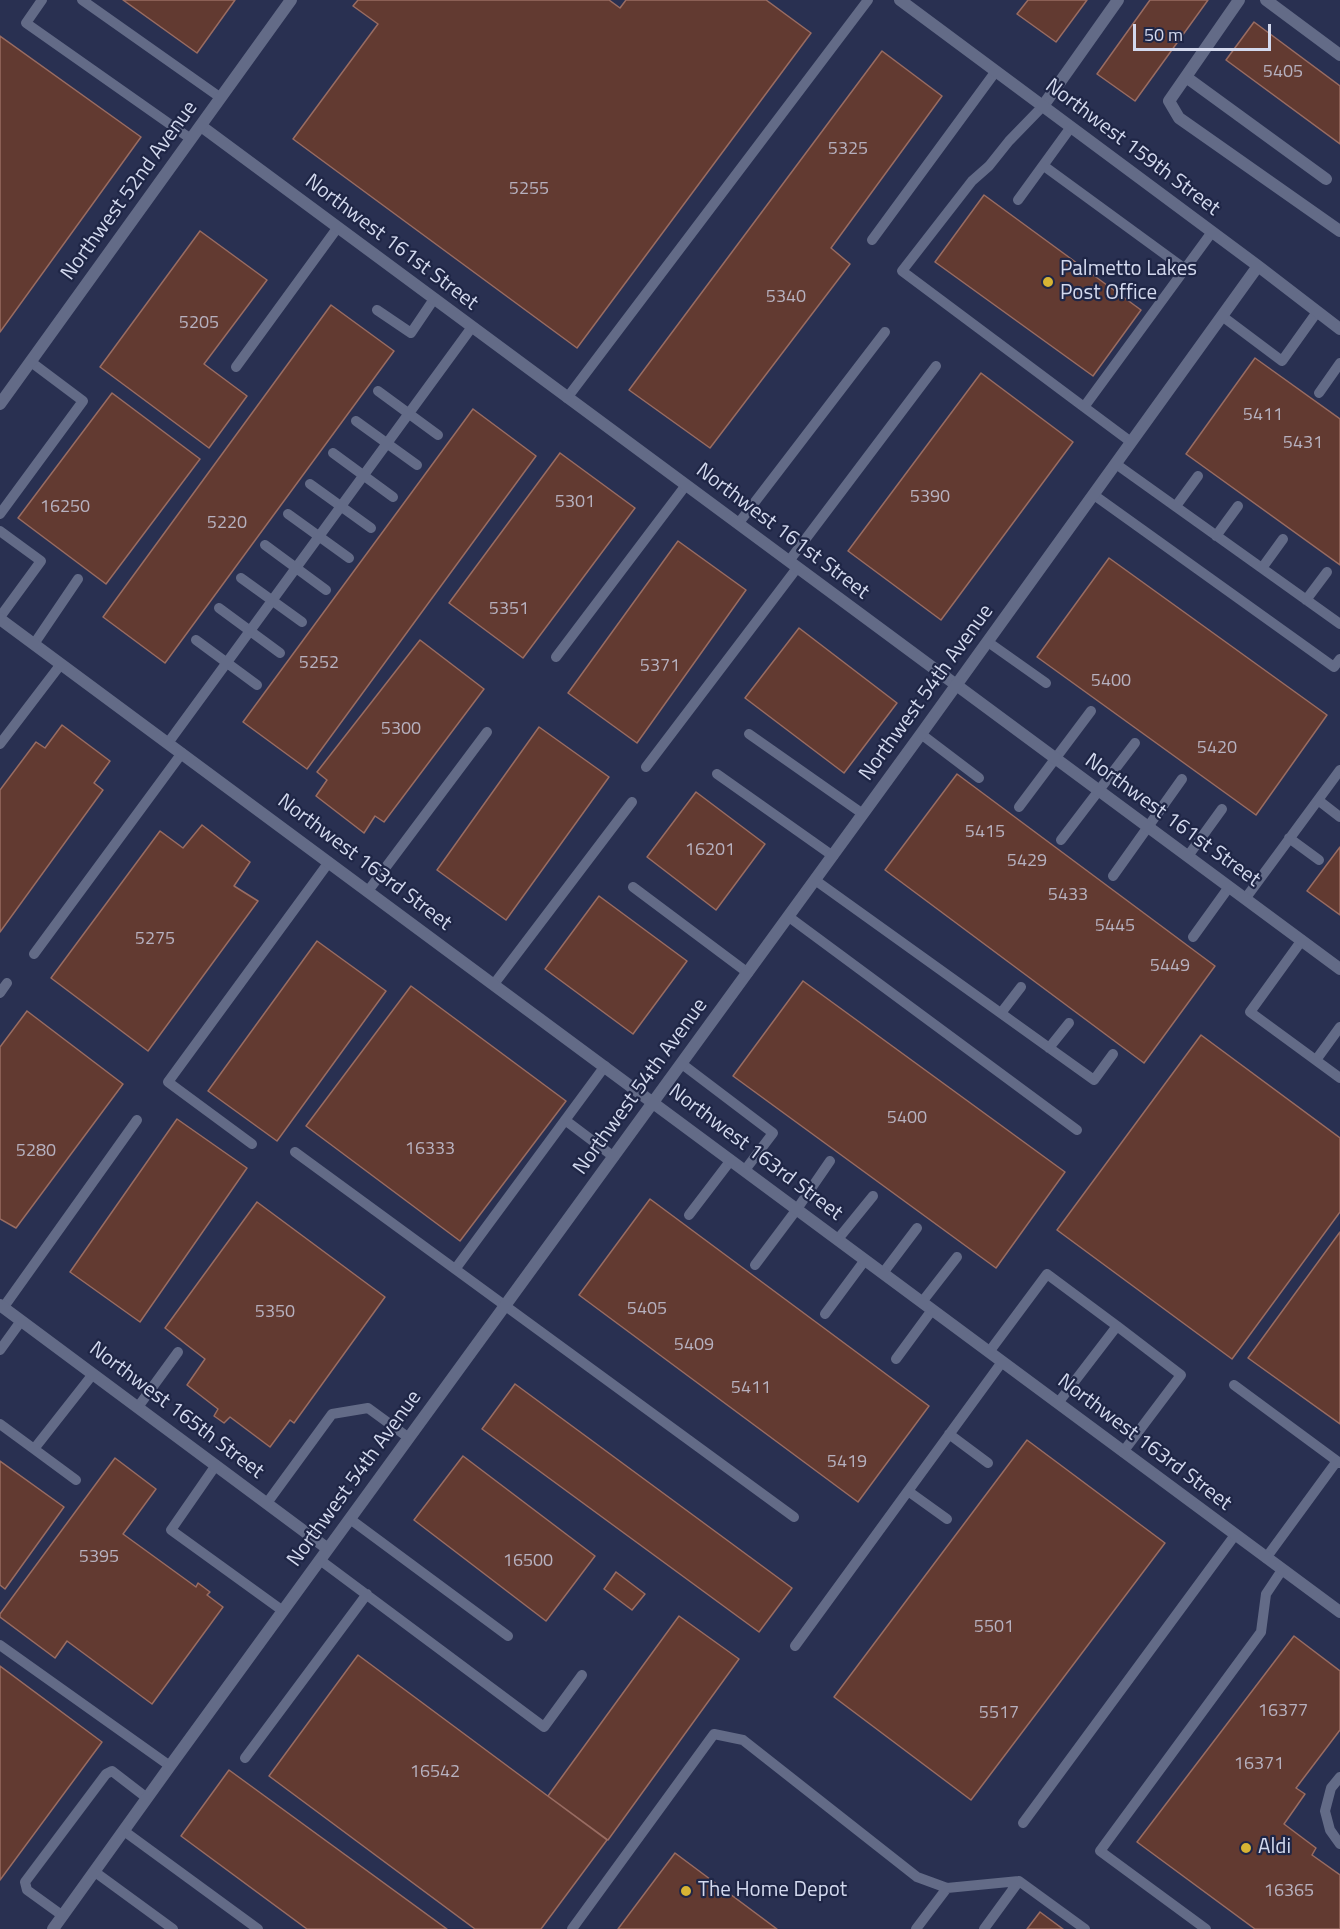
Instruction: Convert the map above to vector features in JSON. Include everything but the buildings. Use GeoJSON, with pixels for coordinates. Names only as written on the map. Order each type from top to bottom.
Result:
{"type":"FeatureCollection","features":[{"type":"Feature","properties":{"kind":"street","name":"Northwest 52nd Avenue"},"geometry":{"type":"LineString","coordinates":[[0,404],[291,0]]}},
{"type":"Feature","properties":{"kind":"street","name":"Northwest 159th Street"},"geometry":{"type":"LineString","coordinates":[[900,0],[1340,329]]}},
{"type":"Feature","properties":{"kind":"street"},"geometry":{"type":"LineString","coordinates":[[1043,106],[1118,0]]}},
{"type":"Feature","properties":{"kind":"street"},"geometry":{"type":"LineString","coordinates":[[1239,0],[1169,101],[1179,118],[1340,231]]}},
{"type":"Feature","properties":{"kind":"street"},"geometry":{"type":"LineString","coordinates":[[1266,0],[1340,55]]}},
{"type":"Feature","properties":{"kind":"street"},"geometry":{"type":"LineString","coordinates":[[1186,77],[1326,179]]}},
{"type":"Feature","properties":{"kind":"street","name":"Northwest 161st Street"},"geometry":{"type":"LineString","coordinates":[[201,126],[1340,969]]}},
{"type":"Feature","properties":{"kind":"street","name":"Northwest 54th Avenue"},"geometry":{"type":"LineString","coordinates":[[54,1929],[170,1766],[957,686],[1258,266]]}},
{"type":"Feature","properties":{"kind":"street","name":"Northwest 163rd Street"},"geometry":{"type":"LineString","coordinates":[[0,618],[1340,1612]]}},
{"type":"Feature","properties":{"kind":"street","name":"Northwest 165th Street"},"geometry":{"type":"LineString","coordinates":[[2,1306],[328,1549]]}},
{"type":"Feature","properties":{"kind":"lane"},"geometry":{"type":"LineString","coordinates":[[42,0],[26,23],[191,139]]}},
{"type":"Feature","properties":{"kind":"lane"},"geometry":{"type":"LineString","coordinates":[[81,0],[221,98]]}},
{"type":"Feature","properties":{"kind":"lane"},"geometry":{"type":"LineString","coordinates":[[567,398],[868,0]]}},
{"type":"Feature","properties":{"kind":"lane"},"geometry":{"type":"LineString","coordinates":[[872,240],[996,71]]}},
{"type":"Feature","properties":{"kind":"lane"},"geometry":{"type":"LineString","coordinates":[[1043,106],[972,181],[902,271],[1131,442]]}},
{"type":"Feature","properties":{"kind":"lane"},"geometry":{"type":"LineString","coordinates":[[1018,200],[1071,127]]}},
{"type":"Feature","properties":{"kind":"lane"},"geometry":{"type":"LineString","coordinates":[[1044,166],[1185,269]]}},
{"type":"Feature","properties":{"kind":"lane"},"geometry":{"type":"LineString","coordinates":[[236,367],[338,227]]}},
{"type":"Feature","properties":{"kind":"lane"},"geometry":{"type":"LineString","coordinates":[[1084,407],[1212,232]]}},
{"type":"Feature","properties":{"kind":"lane"},"geometry":{"type":"LineString","coordinates":[[377,310],[411,333],[434,299]]}},
{"type":"Feature","properties":{"kind":"lane"},"geometry":{"type":"LineString","coordinates":[[1222,316],[1282,361],[1317,312]]}},
{"type":"Feature","properties":{"kind":"lane"},"geometry":{"type":"LineString","coordinates":[[168,743],[472,327]]}},
{"type":"Feature","properties":{"kind":"lane"},"geometry":{"type":"LineString","coordinates":[[738,524],[885,332]]}},
{"type":"Feature","properties":{"kind":"lane"},"geometry":{"type":"LineString","coordinates":[[0,514],[83,401],[31,362]]}},
{"type":"Feature","properties":{"kind":"lane"},"geometry":{"type":"LineString","coordinates":[[1319,393],[1340,363]]}},
{"type":"Feature","properties":{"kind":"lane"},"geometry":{"type":"LineString","coordinates":[[646,767],[936,366]]}},
{"type":"Feature","properties":{"kind":"lane"},"geometry":{"type":"LineString","coordinates":[[378,391],[438,435]]}},
{"type":"Feature","properties":{"kind":"lane"},"geometry":{"type":"LineString","coordinates":[[356,421],[417,465]]}},
{"type":"Feature","properties":{"kind":"lane"},"geometry":{"type":"LineString","coordinates":[[333,453],[393,497]]}},
{"type":"Feature","properties":{"kind":"lane"},"geometry":{"type":"LineString","coordinates":[[1116,464],[1340,624]]}},
{"type":"Feature","properties":{"kind":"lane"},"geometry":{"type":"LineString","coordinates":[[1176,506],[1198,476]]}},
{"type":"Feature","properties":{"kind":"lane"},"geometry":{"type":"LineString","coordinates":[[310,484],[371,528]]}},
{"type":"Feature","properties":{"kind":"lane"},"geometry":{"type":"LineString","coordinates":[[556,657],[686,485]]}},
{"type":"Feature","properties":{"kind":"lane"},"geometry":{"type":"LineString","coordinates":[[1094,495],[1334,667],[1340,658]]}},
{"type":"Feature","properties":{"kind":"lane"},"geometry":{"type":"LineString","coordinates":[[1216,536],[1238,506]]}},
{"type":"Feature","properties":{"kind":"lane"},"geometry":{"type":"LineString","coordinates":[[288,514],[349,558]]}},
{"type":"Feature","properties":{"kind":"lane"},"geometry":{"type":"LineString","coordinates":[[0,531],[41,561],[0,618]]}},
{"type":"Feature","properties":{"kind":"lane"},"geometry":{"type":"LineString","coordinates":[[1262,568],[1283,539]]}},
{"type":"Feature","properties":{"kind":"lane"},"geometry":{"type":"LineString","coordinates":[[265,545],[326,590]]}},
{"type":"Feature","properties":{"kind":"lane"},"geometry":{"type":"LineString","coordinates":[[1306,600],[1327,572]]}},
{"type":"Feature","properties":{"kind":"lane"},"geometry":{"type":"LineString","coordinates":[[241,578],[302,622]]}},
{"type":"Feature","properties":{"kind":"lane"},"geometry":{"type":"LineString","coordinates":[[34,644],[78,579]]}},
{"type":"Feature","properties":{"kind":"lane"},"geometry":{"type":"LineString","coordinates":[[219,608],[280,653]]}},
{"type":"Feature","properties":{"kind":"lane"},"geometry":{"type":"LineString","coordinates":[[196,640],[257,685]]}},
{"type":"Feature","properties":{"kind":"lane"},"geometry":{"type":"LineString","coordinates":[[988,642],[1046,683]]}},
{"type":"Feature","properties":{"kind":"lane"},"geometry":{"type":"LineString","coordinates":[[0,744],[61,664]]}},
{"type":"Feature","properties":{"kind":"lane"},"geometry":{"type":"LineString","coordinates":[[1019,807],[1091,711]]}},
{"type":"Feature","properties":{"kind":"lane"},"geometry":{"type":"LineString","coordinates":[[368,891],[487,732]]}},
{"type":"Feature","properties":{"kind":"lane"},"geometry":{"type":"LineString","coordinates":[[749,734],[863,814]]}},
{"type":"Feature","properties":{"kind":"lane"},"geometry":{"type":"LineString","coordinates":[[921,734],[980,778]]}},
{"type":"Feature","properties":{"kind":"lane"},"geometry":{"type":"LineString","coordinates":[[1061,840],[1135,743]]}},
{"type":"Feature","properties":{"kind":"lane"},"geometry":{"type":"LineString","coordinates":[[34,954],[182,753]]}},
{"type":"Feature","properties":{"kind":"lane"},"geometry":{"type":"LineString","coordinates":[[1245,899],[1340,770]]}},
{"type":"Feature","properties":{"kind":"lane"},"geometry":{"type":"LineString","coordinates":[[717,774],[833,856]]}},
{"type":"Feature","properties":{"kind":"lane"},"geometry":{"type":"LineString","coordinates":[[1113,876],[1182,779]]}},
{"type":"Feature","properties":{"kind":"lane"},"geometry":{"type":"LineString","coordinates":[[1318,800],[1340,817]]}},
{"type":"Feature","properties":{"kind":"lane"},"geometry":{"type":"LineString","coordinates":[[494,984],[632,802]]}},
{"type":"Feature","properties":{"kind":"lane"},"geometry":{"type":"LineString","coordinates":[[1188,856],[1222,809]]}},
{"type":"Feature","properties":{"kind":"lane"},"geometry":{"type":"LineString","coordinates":[[1289,838],[1319,860]]}},
{"type":"Feature","properties":{"kind":"lane"},"geometry":{"type":"LineString","coordinates":[[252,1143],[168,1082],[329,862]]}},
{"type":"Feature","properties":{"kind":"lane"},"geometry":{"type":"LineString","coordinates":[[815,880],[1094,1080],[1113,1054]]}},
{"type":"Feature","properties":{"kind":"lane"},"geometry":{"type":"LineString","coordinates":[[633,886],[748,973]]}},
{"type":"Feature","properties":{"kind":"lane"},"geometry":{"type":"LineString","coordinates":[[1193,937],[1229,886]]}},
{"type":"Feature","properties":{"kind":"lane"},"geometry":{"type":"LineString","coordinates":[[789,917],[1077,1130]]}},
{"type":"Feature","properties":{"kind":"lane"},"geometry":{"type":"LineString","coordinates":[[1302,940],[1250,1012],[1340,1078]]}},
{"type":"Feature","properties":{"kind":"lane"},"geometry":{"type":"LineString","coordinates":[[0,993],[7,983]]}},
{"type":"Feature","properties":{"kind":"lane"},"geometry":{"type":"LineString","coordinates":[[1001,1013],[1021,987]]}},
{"type":"Feature","properties":{"kind":"lane"},"geometry":{"type":"LineString","coordinates":[[1049,1048],[1069,1023]]}},
{"type":"Feature","properties":{"kind":"lane"},"geometry":{"type":"LineString","coordinates":[[1316,1060],[1340,1027]]}},
{"type":"Feature","properties":{"kind":"lane"},"geometry":{"type":"LineString","coordinates":[[682,1064],[773,1133],[745,1170]]}},
{"type":"Feature","properties":{"kind":"lane"},"geometry":{"type":"LineString","coordinates":[[456,1268],[605,1066]]}},
{"type":"Feature","properties":{"kind":"lane"},"geometry":{"type":"LineString","coordinates":[[2,1306],[137,1120]]}},
{"type":"Feature","properties":{"kind":"lane"},"geometry":{"type":"LineString","coordinates":[[565,1120],[614,1157]]}},
{"type":"Feature","properties":{"kind":"lane"},"geometry":{"type":"LineString","coordinates":[[295,1152],[794,1517]]}},
{"type":"Feature","properties":{"kind":"lane"},"geometry":{"type":"LineString","coordinates":[[689,1215],[732,1160]]}},
{"type":"Feature","properties":{"kind":"lane"},"geometry":{"type":"LineString","coordinates":[[755,1265],[798,1209],[830,1161]]}},
{"type":"Feature","properties":{"kind":"lane"},"geometry":{"type":"LineString","coordinates":[[838,1239],[873,1196]]}},
{"type":"Feature","properties":{"kind":"lane"},"geometry":{"type":"LineString","coordinates":[[883,1273],[916,1228]]}},
{"type":"Feature","properties":{"kind":"lane"},"geometry":{"type":"LineString","coordinates":[[896,1359],[957,1257]]}},
{"type":"Feature","properties":{"kind":"lane"},"geometry":{"type":"LineString","coordinates":[[825,1314],[865,1260]]}},
{"type":"Feature","properties":{"kind":"lane"},"geometry":{"type":"LineString","coordinates":[[989,1352],[1047,1274],[1181,1375],[1123,1452]]}},
{"type":"Feature","properties":{"kind":"lane"},"geometry":{"type":"LineString","coordinates":[[0,1350],[21,1321]]}},
{"type":"Feature","properties":{"kind":"lane"},"geometry":{"type":"LineString","coordinates":[[1058,1403],[1116,1326]]}},
{"type":"Feature","properties":{"kind":"lane"},"geometry":{"type":"LineString","coordinates":[[138,1407],[178,1352]]}},
{"type":"Feature","properties":{"kind":"lane"},"geometry":{"type":"LineString","coordinates":[[795,1646],[1002,1362]]}},
{"type":"Feature","properties":{"kind":"lane"},"geometry":{"type":"LineString","coordinates":[[34,1449],[93,1374]]}},
{"type":"Feature","properties":{"kind":"lane"},"geometry":{"type":"LineString","coordinates":[[1234,1385],[1338,1462],[1266,1558]]}},
{"type":"Feature","properties":{"kind":"lane"},"geometry":{"type":"LineString","coordinates":[[267,1503],[332,1414],[368,1408],[409,1438]]}},
{"type":"Feature","properties":{"kind":"lane"},"geometry":{"type":"LineString","coordinates":[[0,1424],[76,1480]]}},
{"type":"Feature","properties":{"kind":"lane"},"geometry":{"type":"LineString","coordinates":[[950,1434],[988,1463]]}},
{"type":"Feature","properties":{"kind":"lane"},"geometry":{"type":"LineString","coordinates":[[216,1465],[171,1530],[283,1611]]}},
{"type":"Feature","properties":{"kind":"lane"},"geometry":{"type":"LineString","coordinates":[[908,1491],[947,1519]]}},
{"type":"Feature","properties":{"kind":"lane"},"geometry":{"type":"LineString","coordinates":[[350,1520],[508,1636]]}},
{"type":"Feature","properties":{"kind":"lane"},"geometry":{"type":"LineString","coordinates":[[1023,1823],[1235,1535]]}},
{"type":"Feature","properties":{"kind":"lane"},"geometry":{"type":"LineString","coordinates":[[320,1560],[544,1726],[582,1675]]}},
{"type":"Feature","properties":{"kind":"lane"},"geometry":{"type":"LineString","coordinates":[[1206,1929],[1100,1851],[1261,1632],[1266,1594],[1282,1570]]}},
{"type":"Feature","properties":{"kind":"lane"},"geometry":{"type":"LineString","coordinates":[[245,1758],[367,1594]]}},
{"type":"Feature","properties":{"kind":"lane"},"geometry":{"type":"LineString","coordinates":[[0,1645],[170,1766]]}},
{"type":"Feature","properties":{"kind":"lane"},"geometry":{"type":"LineString","coordinates":[[572,1929],[714,1734],[743,1740],[917,1877],[947,1888],[1020,1881],[1085,1929]]}},
{"type":"Feature","properties":{"kind":"lane"},"geometry":{"type":"LineString","coordinates":[[63,1916],[27,1890],[25,1882],[106,1774],[112,1772],[147,1798]]}},
{"type":"Feature","properties":{"kind":"lane"},"geometry":{"type":"LineString","coordinates":[[1340,1777],[1331,1788],[1325,1811],[1330,1830],[1340,1844]]}},
{"type":"Feature","properties":{"kind":"lane"},"geometry":{"type":"LineString","coordinates":[[124,1831],[258,1929]]}},
{"type":"Feature","properties":{"kind":"lane"},"geometry":{"type":"LineString","coordinates":[[95,1872],[173,1929]]}},
{"type":"Feature","properties":{"kind":"lane"},"geometry":{"type":"LineString","coordinates":[[984,1929],[1020,1881]]}},
{"type":"Feature","properties":{"kind":"lane"},"geometry":{"type":"LineString","coordinates":[[916,1929],[947,1888]]}},
{"type":"Feature","properties":{"kind":"place","name":"Palmetto Lakes Post Office"},"geometry":{"type":"Point","coordinates":[1048,282]}},
{"type":"Feature","properties":{"kind":"place","name":"Aldi"},"geometry":{"type":"Point","coordinates":[1246,1848]}},
{"type":"Feature","properties":{"kind":"place","name":"The Home Depot"},"geometry":{"type":"Point","coordinates":[686,1891]}}]}
